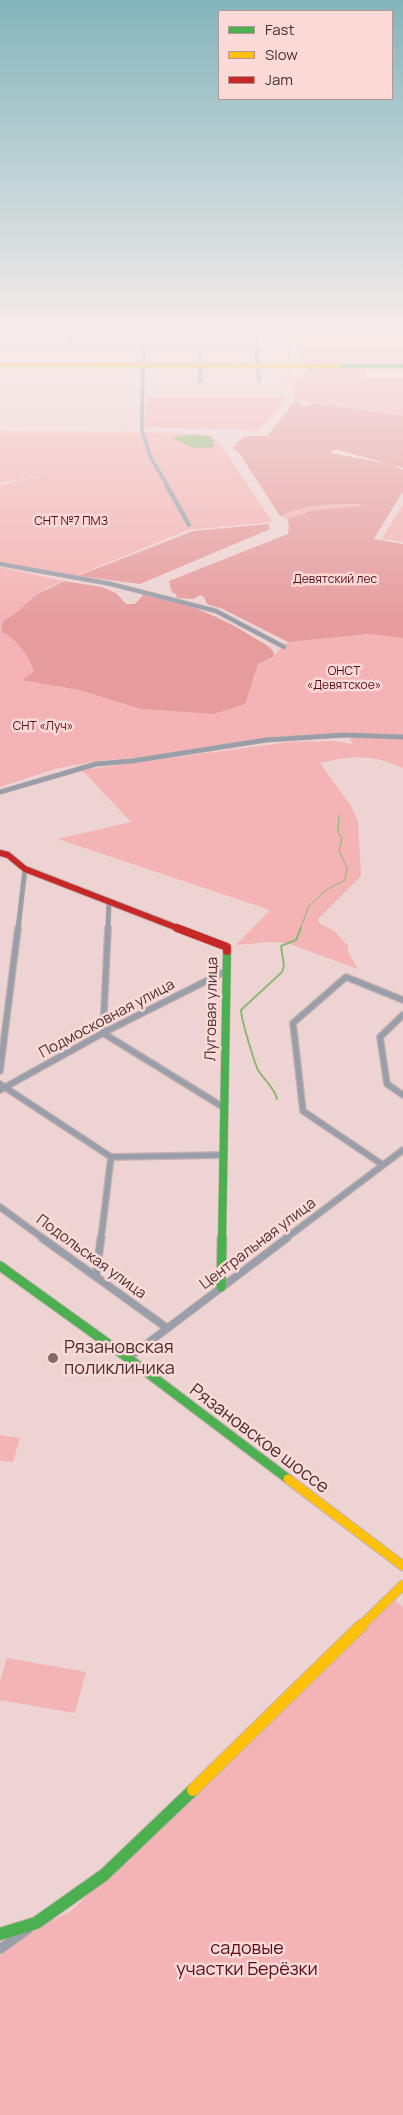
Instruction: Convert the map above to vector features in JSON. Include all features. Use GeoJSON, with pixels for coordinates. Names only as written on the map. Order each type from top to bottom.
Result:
{"type":"FeatureCollection","features":[{"type":"Feature","properties":{"kind":"street"},"geometry":{"type":"LineString","coordinates":[[142,427],[146,448],[189,525]]}},
{"type":"Feature","properties":{"kind":"street"},"geometry":{"type":"LineString","coordinates":[[0,564],[110,584],[216,611],[284,647]]}},
{"type":"Feature","properties":{"kind":"street"},"geometry":{"type":"LineString","coordinates":[[0,792],[96,764],[132,761],[266,740],[344,735],[403,737]]}},
{"type":"Feature","properties":{"kind":"street","name":"Луговая улица"},"geometry":{"type":"LineString","coordinates":[[0,853],[8,855],[25,869],[226,947],[221,1287]]}},
{"type":"Feature","properties":{"kind":"street"},"geometry":{"type":"LineString","coordinates":[[0,1071],[25,869]]}},
{"type":"Feature","properties":{"kind":"street"},"geometry":{"type":"LineString","coordinates":[[109,902],[103,1033],[223,1107]]}},
{"type":"Feature","properties":{"kind":"street","name":"Подмосковная улица"},"geometry":{"type":"LineString","coordinates":[[2,1087],[103,1033],[226,971]]}},
{"type":"Feature","properties":{"kind":"street"},"geometry":{"type":"LineString","coordinates":[[384,1164],[303,1111],[293,1023],[346,977],[403,1000]]}},
{"type":"Feature","properties":{"kind":"street"},"geometry":{"type":"LineString","coordinates":[[403,1015],[380,1036],[387,1084],[403,1095]]}},
{"type":"Feature","properties":{"kind":"street"},"geometry":{"type":"LineString","coordinates":[[2,1087],[111,1157],[222,1155]]}},
{"type":"Feature","properties":{"kind":"street","name":"Центральная улица"},"geometry":{"type":"LineString","coordinates":[[128,1358],[403,1150]]}},
{"type":"Feature","properties":{"kind":"street"},"geometry":{"type":"LineString","coordinates":[[96,1275],[111,1157]]}},
{"type":"Feature","properties":{"kind":"street","name":"Подольская улица"},"geometry":{"type":"LineString","coordinates":[[0,1206],[167,1328]]}},
{"type":"Feature","properties":{"kind":"street","name":"Рязановское шоссе"},"geometry":{"type":"LineString","coordinates":[[0,1266],[128,1358],[403,1566]]}},
{"type":"Feature","properties":{"kind":"street"},"geometry":{"type":"LineString","coordinates":[[0,1949],[104,1875],[146,1837],[403,1585]]}},
{"type":"Feature","properties":{"kind":"street"},"geometry":{"type":"LineString","coordinates":[[0,1934],[36,1924]]}},
{"type":"Feature","properties":{"kind":"green space"},"geometry":{"type":"Polygon","coordinates":[[[145,427],[262,427],[258,431],[145,427]]]}},
{"type":"Feature","properties":{"kind":"green space","name":"Девятский лес"},"geometry":{"type":"Polygon","coordinates":[[[274,427],[403,427],[403,468],[390,464],[403,470],[403,491],[374,539],[403,544],[403,638],[368,634],[288,642],[223,609],[207,604],[204,597],[200,595],[194,599],[177,598],[176,594],[172,592],[169,581],[288,534],[289,526],[287,519],[313,510],[363,506],[360,504],[340,504],[319,506],[299,509],[280,516],[239,453],[232,448],[244,436],[267,436],[274,427]],[[333,450],[330,453],[388,464],[338,450],[333,450]]]}},
{"type":"Feature","properties":{"kind":"green space","name":"СНТ №7 ПМЗ"},"geometry":{"type":"Polygon","coordinates":[[[0,431],[146,432],[211,435],[221,445],[273,522],[188,530],[76,576],[0,563],[0,485],[48,474],[0,483],[0,431]]]}},
{"type":"Feature","properties":{"kind":"green space"},"geometry":{"type":"Polygon","coordinates":[[[360,504],[365,506],[313,510],[287,519],[280,516],[309,507],[360,504]]]}},
{"type":"Feature","properties":{"kind":"green space"},"geometry":{"type":"Polygon","coordinates":[[[403,504],[403,542],[382,539],[383,537],[403,504]]]}},
{"type":"Feature","properties":{"kind":"green space"},"geometry":{"type":"Polygon","coordinates":[[[268,524],[270,529],[140,584],[78,576],[193,531],[268,524]]]}},
{"type":"Feature","properties":{"kind":"green space"},"geometry":{"type":"Polygon","coordinates":[[[0,567],[64,581],[36,595],[3,625],[1,631],[17,643],[26,654],[32,666],[34,672],[23,680],[79,690],[141,709],[213,714],[253,680],[258,664],[274,658],[275,654],[288,642],[368,634],[403,638],[403,768],[382,760],[362,757],[342,758],[320,763],[351,806],[358,821],[361,876],[317,920],[322,925],[333,930],[348,946],[348,952],[358,969],[287,943],[270,942],[236,945],[270,910],[58,839],[131,822],[82,770],[289,742],[335,741],[352,744],[349,734],[278,737],[134,758],[96,761],[55,769],[0,787],[0,567]]]}},
{"type":"Feature","properties":{"kind":"green space"},"geometry":{"type":"Polygon","coordinates":[[[64,581],[102,587],[116,593],[126,604],[135,604],[143,595],[173,601],[202,611],[243,631],[268,646],[273,651],[274,657],[258,664],[245,704],[213,714],[141,709],[79,690],[22,680],[34,672],[22,648],[1,631],[4,620],[17,612],[35,596],[64,581]]]}},
{"type":"Feature","properties":{"kind":"green space"},"geometry":{"type":"Polygon","coordinates":[[[0,1435],[20,1438],[13,1462],[0,1461],[0,1435]]]}},
{"type":"Feature","properties":{"kind":"green space","name":"садовые участки Берёзки"},"geometry":{"type":"Polygon","coordinates":[[[395,1600],[403,1607],[403,2115],[0,2115],[0,1956],[31,1930],[71,1911],[395,1600]]]}},
{"type":"Feature","properties":{"kind":"green space"},"geometry":{"type":"Polygon","coordinates":[[[7,1658],[86,1672],[75,1713],[0,1700],[0,1681],[7,1658]]]}},
{"type":"Feature","properties":{"kind":"shaded area"},"geometry":{"type":"Polygon","coordinates":[[[187,435],[209,436],[214,441],[212,443],[215,447],[194,448],[172,438],[187,435]]]}},
{"type":"Feature","properties":{"kind":"waterway"},"geometry":{"type":"LineString","coordinates":[[300,929],[309,906],[326,890],[345,880],[347,868],[339,851],[342,838],[338,832],[339,815]]}},
{"type":"Feature","properties":{"kind":"waterway"},"geometry":{"type":"LineString","coordinates":[[277,1099],[271,1087],[258,1070],[245,1031],[241,1010],[282,972],[284,966],[281,946],[296,940],[301,928]]}},
{"type":"Feature","properties":{"kind":"traffic: fast"},"geometry":{"type":"LineString","coordinates":[[221,1287],[227,951]]}},
{"type":"Feature","properties":{"kind":"traffic: fast"},"geometry":{"type":"LineString","coordinates":[[0,1266],[128,1358],[288,1479]]}},
{"type":"Feature","properties":{"kind":"traffic: fast"},"geometry":{"type":"LineString","coordinates":[[0,1934],[36,1923],[104,1875],[193,1790]]}},
{"type":"Feature","properties":{"kind":"traffic: slow"},"geometry":{"type":"LineString","coordinates":[[288,1479],[403,1566]]}},
{"type":"Feature","properties":{"kind":"traffic: slow"},"geometry":{"type":"LineString","coordinates":[[193,1790],[403,1585]]}},
{"type":"Feature","properties":{"kind":"traffic: jam"},"geometry":{"type":"LineString","coordinates":[[0,853],[8,855],[25,869],[227,947],[227,951]]}},
{"type":"Feature","properties":{"kind":"place","name":"Рязановская поликлиника"},"geometry":{"type":"Point","coordinates":[53,1358]}},
{"type":"Feature","properties":{"kind":"park label","name":"ОНСТ «Девятское»"},"geometry":{"type":"Point","coordinates":[344,679]}},
{"type":"Feature","properties":{"kind":"park label","name":"СНТ «Луч»"},"geometry":{"type":"Point","coordinates":[43,727]}}]}
